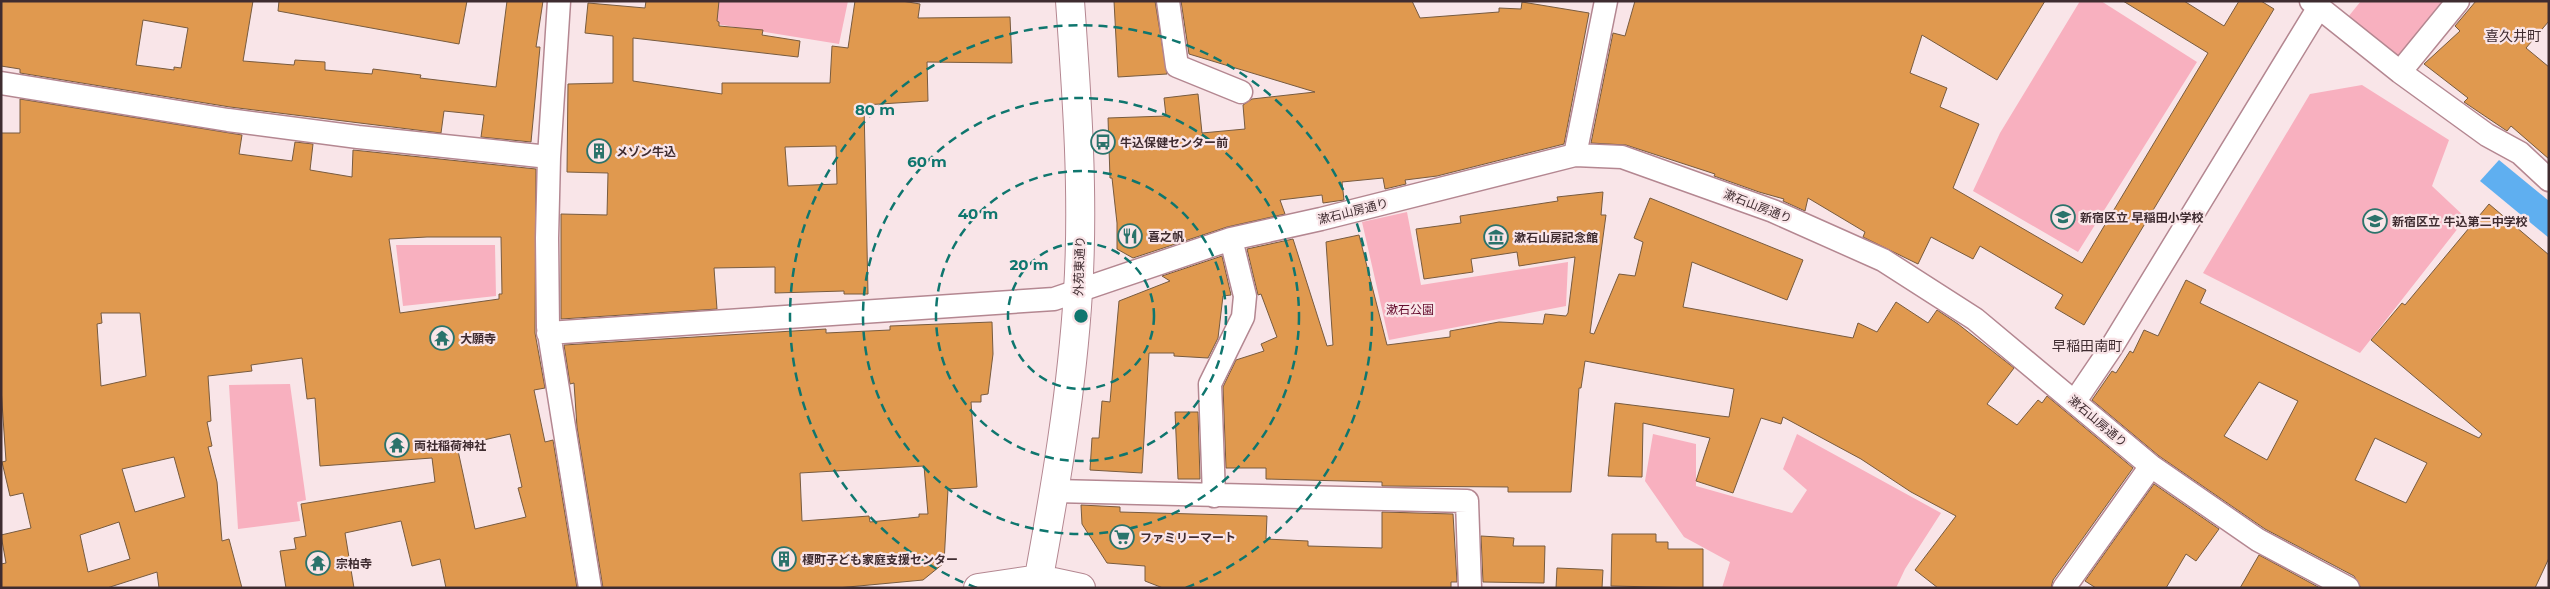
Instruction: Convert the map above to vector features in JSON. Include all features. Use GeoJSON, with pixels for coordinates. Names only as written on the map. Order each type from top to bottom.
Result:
{"type":"FeatureCollection","features":[{"type":"Feature","properties":{"kind":"main road","name":"外苑東通り"},"geometry":{"type":"LineString","coordinates":[[1038,583],[1055,491],[1078,292],[1080,173],[1070,1]]}},
{"type":"Feature","properties":{"kind":"main road"},"geometry":{"type":"LineString","coordinates":[[978,588],[1038,583],[1081,588]]}},
{"type":"Feature","properties":{"kind":"street"},"geometry":{"type":"LineString","coordinates":[[559,1],[549,158],[547,238],[548,333],[590,588]]}},
{"type":"Feature","properties":{"kind":"street"},"geometry":{"type":"LineString","coordinates":[[1168,1],[1177,66],[1242,92]]}},
{"type":"Feature","properties":{"kind":"street"},"geometry":{"type":"LineString","coordinates":[[2400,72],[2458,1]]}},
{"type":"Feature","properties":{"kind":"street"},"geometry":{"type":"LineString","coordinates":[[1575,155],[1603,2]]}},
{"type":"Feature","properties":{"kind":"street"},"geometry":{"type":"LineString","coordinates":[[2075,401],[2121,331],[2315,4],[2400,72],[2487,134],[2520,153],[2549,180]]}},
{"type":"Feature","properties":{"kind":"street"},"geometry":{"type":"LineString","coordinates":[[1,83],[330,134],[549,158]]}},
{"type":"Feature","properties":{"kind":"street","name":"漱石山房通り"},"geometry":{"type":"LineString","coordinates":[[548,333],[1054,299],[1232,239],[1321,219],[1575,155],[1622,157],[1773,211],[1883,260],[1975,319],[2151,466],[2258,540],[2348,588]]}},
{"type":"Feature","properties":{"kind":"street"},"geometry":{"type":"LineString","coordinates":[[1214,496],[1210,384],[1243,317],[1244,303],[1232,239]]}},
{"type":"Feature","properties":{"kind":"street"},"geometry":{"type":"LineString","coordinates":[[2064,588],[2151,466]]}},
{"type":"Feature","properties":{"kind":"street"},"geometry":{"type":"LineString","coordinates":[[1055,491],[1467,501],[1470,588]]}},
{"type":"Feature","properties":{"kind":"green space"},"geometry":{"type":"Polygon","coordinates":[[[716,1],[848,1],[839,44],[716,24],[716,1]]]}},
{"type":"Feature","properties":{"kind":"green space"},"geometry":{"type":"Polygon","coordinates":[[[2080,1],[2101,1],[2197,62],[2078,252],[1973,191],[2000,133],[2080,1]]]}},
{"type":"Feature","properties":{"kind":"green space"},"geometry":{"type":"Polygon","coordinates":[[[2361,1],[2449,1],[2399,57],[2348,17],[2361,1]]]}},
{"type":"Feature","properties":{"kind":"green space"},"geometry":{"type":"Polygon","coordinates":[[[2362,85],[2449,140],[2432,186],[2466,218],[2360,353],[2203,273],[2310,94],[2362,85]]]}},
{"type":"Feature","properties":{"kind":"green space","name":"漱石公園"},"geometry":{"type":"Polygon","coordinates":[[[1407,212],[1421,285],[1568,262],[1566,306],[1389,340],[1362,222],[1407,212]]]}},
{"type":"Feature","properties":{"kind":"green space"},"geometry":{"type":"Polygon","coordinates":[[[396,245],[495,245],[496,296],[403,306],[396,245]]]}},
{"type":"Feature","properties":{"kind":"green space"},"geometry":{"type":"Polygon","coordinates":[[[290,384],[306,500],[297,502],[300,521],[238,529],[229,385],[290,384]]]}},
{"type":"Feature","properties":{"kind":"green space"},"geometry":{"type":"Polygon","coordinates":[[[1653,434],[1696,444],[1696,486],[1792,513],[1807,490],[1783,469],[1797,434],[1941,513],[1905,569],[1896,588],[1722,588],[1730,562],[1684,537],[1645,481],[1653,434]]]}},
{"type":"Feature","properties":{"kind":"water"},"geometry":{"type":"Polygon","coordinates":[[[2499,160],[2549,201],[2549,238],[2480,181],[2499,160]]]}},
{"type":"Feature","properties":{"kind":"building"},"geometry":{"type":"Polygon","coordinates":[[[1,1],[253,1],[243,61],[294,65],[295,60],[325,62],[325,70],[372,74],[373,69],[421,75],[420,78],[496,87],[507,1],[543,1],[536,47],[540,47],[531,142],[481,137],[484,115],[444,111],[441,133],[230,107],[20,73],[20,69],[1,66],[1,1]],[[143,20],[136,65],[174,70],[174,67],[181,68],[188,28],[143,20]]]}},
{"type":"Feature","properties":{"kind":"building"},"geometry":{"type":"Polygon","coordinates":[[[279,1],[467,1],[459,44],[278,11],[279,1]]]}},
{"type":"Feature","properties":{"kind":"building"},"geometry":{"type":"Polygon","coordinates":[[[646,1],[719,1],[717,21],[719,26],[763,30],[762,35],[800,41],[798,57],[633,38],[633,81],[722,94],[722,83],[830,83],[832,46],[848,48],[855,1],[902,1],[920,4],[918,18],[1010,17],[1012,63],[927,62],[928,101],[864,105],[868,294],[844,294],[844,291],[775,293],[775,267],[714,268],[717,309],[561,319],[561,214],[607,215],[608,173],[567,172],[568,84],[613,83],[613,36],[585,33],[588,3],[645,8],[646,1]],[[836,146],[785,147],[788,186],[837,184],[836,146]]]}},
{"type":"Feature","properties":{"kind":"building"},"geometry":{"type":"Polygon","coordinates":[[[1114,1],[1155,1],[1167,74],[1118,77],[1114,1]]]}},
{"type":"Feature","properties":{"kind":"building"},"geometry":{"type":"Polygon","coordinates":[[[1181,1],[1412,1],[1420,18],[1499,12],[1499,8],[1521,9],[1522,2],[1589,13],[1564,144],[1437,176],[1405,180],[1406,184],[1385,189],[1383,178],[1342,182],[1344,200],[1323,203],[1322,195],[1280,200],[1285,214],[1227,227],[1133,258],[1117,249],[1117,223],[1112,178],[1110,178],[1108,118],[1166,116],[1164,98],[1198,94],[1202,133],[1245,129],[1243,105],[1252,99],[1315,92],[1189,54],[1181,1]]]}},
{"type":"Feature","properties":{"kind":"building"},"geometry":{"type":"Polygon","coordinates":[[[1635,1],[2045,1],[1997,80],[1922,35],[1910,73],[1947,88],[1940,107],[1979,124],[1953,188],[2082,263],[2208,53],[2123,1],[2184,1],[2224,26],[2239,1],[2261,1],[2274,9],[2084,325],[2055,308],[2063,295],[1980,246],[1973,259],[1931,237],[1918,264],[1863,237],[1865,232],[1808,198],[1805,211],[1783,201],[1784,199],[1626,145],[1591,143],[1613,33],[1625,36],[1635,1]]]}},
{"type":"Feature","properties":{"kind":"building"},"geometry":{"type":"Polygon","coordinates":[[[2476,1],[2549,1],[2549,21],[2526,48],[2549,67],[2549,159],[2511,126],[2507,131],[2464,102],[2468,98],[2424,64],[2460,31],[2455,26],[2476,1]]]}},
{"type":"Feature","properties":{"kind":"building"},"geometry":{"type":"Polygon","coordinates":[[[20,99],[242,135],[239,154],[292,161],[295,142],[313,144],[310,170],[352,177],[353,150],[536,169],[535,333],[545,388],[534,390],[545,442],[553,440],[577,588],[446,588],[440,559],[412,566],[401,521],[345,533],[354,588],[286,588],[280,551],[296,549],[294,538],[306,536],[301,504],[435,482],[432,458],[320,466],[315,398],[307,399],[302,358],[251,365],[252,371],[208,376],[211,421],[207,422],[212,446],[208,447],[217,482],[222,541],[229,539],[242,588],[159,588],[157,572],[107,588],[1,588],[1,564],[6,563],[1,535],[31,528],[23,493],[10,496],[2,462],[6,461],[1,388],[1,133],[20,133],[20,99]],[[501,237],[389,239],[400,313],[499,299],[499,294],[502,294],[501,237]],[[101,313],[102,323],[97,324],[101,386],[146,376],[140,313],[101,313]],[[510,434],[457,446],[475,529],[526,517],[518,488],[522,487],[510,434]],[[174,457],[122,469],[135,512],[185,497],[174,457]],[[119,522],[80,535],[88,572],[130,559],[119,522]]]}},
{"type":"Feature","properties":{"kind":"building"},"geometry":{"type":"Polygon","coordinates":[[[1603,192],[1601,215],[1606,215],[1590,333],[1594,334],[1619,274],[1635,276],[1643,242],[1634,238],[1650,198],[1803,260],[1787,300],[1692,262],[1683,307],[1853,338],[1858,323],[1877,332],[1896,302],[1928,323],[1937,310],[2014,368],[1987,404],[2017,425],[2038,400],[2042,403],[2047,396],[2133,468],[2053,580],[2051,588],[1938,588],[1915,570],[1956,516],[1911,492],[1861,459],[1783,417],[1781,424],[1761,418],[1733,493],[1696,481],[1710,438],[1643,423],[1642,477],[1608,476],[1615,403],[1729,417],[1734,389],[1585,361],[1581,388],[1579,388],[1571,492],[1508,492],[1508,487],[1382,486],[1382,482],[1266,479],[1266,468],[1226,468],[1223,387],[1236,360],[1264,351],[1261,344],[1277,337],[1261,294],[1258,295],[1247,249],[1293,239],[1327,346],[1333,345],[1326,242],[1359,235],[1387,345],[1450,337],[1450,331],[1499,322],[1543,324],[1545,314],[1566,316],[1568,313],[1575,257],[1519,266],[1517,252],[1471,259],[1473,272],[1424,279],[1416,229],[1461,223],[1460,216],[1558,201],[1557,197],[1603,192]]]}},
{"type":"Feature","properties":{"kind":"building"},"geometry":{"type":"Polygon","coordinates":[[[2489,204],[2549,255],[2549,558],[2535,588],[2361,588],[2354,576],[2265,529],[2159,456],[2092,400],[2112,371],[2116,373],[2130,351],[2133,353],[2144,330],[2158,336],[2186,280],[2206,290],[2200,303],[2479,438],[2482,434],[2371,340],[2402,303],[2405,305],[2489,204]],[[2259,382],[2224,436],[2267,460],[2298,401],[2259,382]],[[2375,438],[2355,480],[2406,503],[2427,463],[2375,438]]]}},
{"type":"Feature","properties":{"kind":"building"},"geometry":{"type":"Polygon","coordinates":[[[1222,256],[1231,295],[1223,296],[1218,338],[1208,358],[1174,356],[1174,353],[1149,353],[1142,473],[1090,470],[1092,438],[1099,438],[1102,401],[1110,402],[1119,301],[1170,281],[1162,276],[1222,256]]]}},
{"type":"Feature","properties":{"kind":"building"},"geometry":{"type":"Polygon","coordinates":[[[992,322],[993,354],[988,394],[981,395],[981,402],[971,402],[977,487],[948,489],[944,563],[923,580],[837,588],[603,588],[577,427],[574,383],[570,384],[564,345],[826,329],[826,333],[890,330],[890,326],[992,322]],[[924,466],[800,473],[802,521],[869,516],[870,522],[919,517],[919,514],[928,514],[924,466]]]}},
{"type":"Feature","properties":{"kind":"building"},"geometry":{"type":"Polygon","coordinates":[[[1175,412],[1198,412],[1200,479],[1178,479],[1175,412]]]}},
{"type":"Feature","properties":{"kind":"building"},"geometry":{"type":"Polygon","coordinates":[[[2154,484],[2219,529],[2196,561],[2186,554],[2166,588],[2096,588],[2085,581],[2154,484]]]}},
{"type":"Feature","properties":{"kind":"building"},"geometry":{"type":"Polygon","coordinates":[[[1081,505],[1120,507],[1120,512],[1267,516],[1266,539],[1308,541],[1308,546],[1382,548],[1382,512],[1453,514],[1457,582],[1451,582],[1451,588],[1163,588],[1145,581],[1145,566],[1107,563],[1082,524],[1081,505]]]}},
{"type":"Feature","properties":{"kind":"building"},"geometry":{"type":"Polygon","coordinates":[[[1612,534],[1656,534],[1656,542],[1668,542],[1668,549],[1703,549],[1703,588],[1611,586],[1612,534]]]}},
{"type":"Feature","properties":{"kind":"building"},"geometry":{"type":"Polygon","coordinates":[[[1481,536],[1514,538],[1513,546],[1545,546],[1544,583],[1483,582],[1481,536]]]}},
{"type":"Feature","properties":{"kind":"building"},"geometry":{"type":"Polygon","coordinates":[[[2259,555],[2320,588],[2240,588],[2259,555]]]}},
{"type":"Feature","properties":{"kind":"building"},"geometry":{"type":"Polygon","coordinates":[[[1557,568],[1603,570],[1602,588],[1556,588],[1557,568]]]}},
{"type":"Feature","properties":{"kind":"place","name":"牛込保健センター前"},"geometry":{"type":"Point","coordinates":[1103,142]}},
{"type":"Feature","properties":{"kind":"place","name":"メゾン牛込"},"geometry":{"type":"Point","coordinates":[599,151]}},
{"type":"Feature","properties":{"kind":"place","name":"新宿区立 早稲田小学校"},"geometry":{"type":"Point","coordinates":[2063,217]}},
{"type":"Feature","properties":{"kind":"place","name":"新宿区立 牛込第二中学校"},"geometry":{"type":"Point","coordinates":[2375,221]}},
{"type":"Feature","properties":{"kind":"place","name":"喜之帆"},"geometry":{"type":"Point","coordinates":[1130,236]}},
{"type":"Feature","properties":{"kind":"place","name":"漱石山房記念館"},"geometry":{"type":"Point","coordinates":[1496,237]}},
{"type":"Feature","properties":{"kind":"place","name":"大願寺"},"geometry":{"type":"Point","coordinates":[442,338]}},
{"type":"Feature","properties":{"kind":"place","name":"両社稲荷神社"},"geometry":{"type":"Point","coordinates":[397,445]}},
{"type":"Feature","properties":{"kind":"place","name":"ファミリーマート"},"geometry":{"type":"Point","coordinates":[1122,537]}},
{"type":"Feature","properties":{"kind":"place","name":"榎町子ども家庭支援センター"},"geometry":{"type":"Point","coordinates":[784,559]}},
{"type":"Feature","properties":{"kind":"place","name":"宗柏寺"},"geometry":{"type":"Point","coordinates":[318,563]}},
{"type":"Feature","properties":{"kind":"district","name":"喜久井町"},"geometry":{"type":"Point","coordinates":[2513,36]}},
{"type":"Feature","properties":{"kind":"district","name":"早稲田南町"},"geometry":{"type":"Point","coordinates":[2087,346]}}]}
